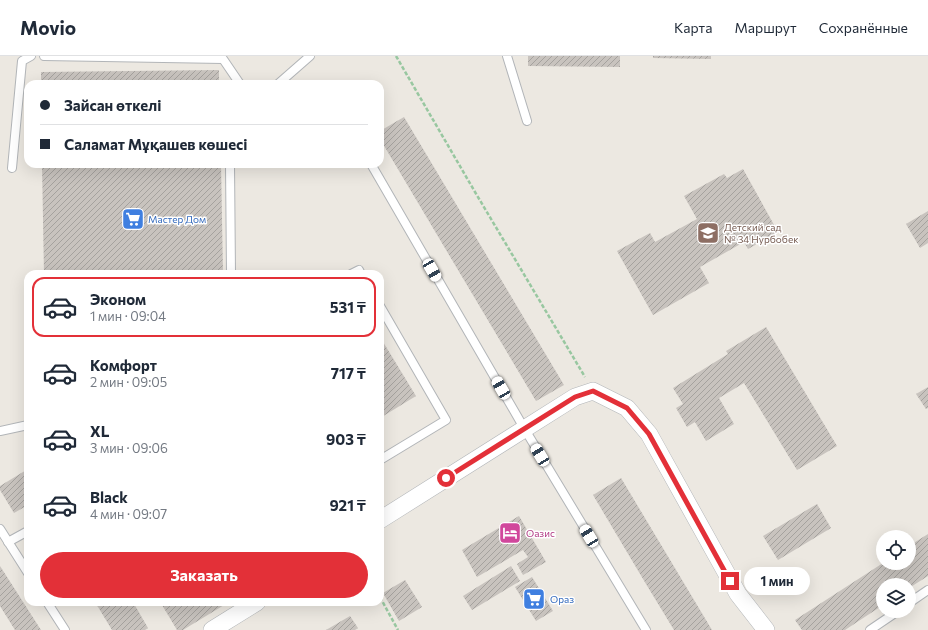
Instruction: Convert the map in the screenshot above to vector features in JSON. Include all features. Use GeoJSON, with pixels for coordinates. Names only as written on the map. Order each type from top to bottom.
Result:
{"type":"FeatureCollection","features":[{"type":"Feature","properties":{"kind":"street"},"geometry":{"type":"LineString","coordinates":[[384,516],[575,397],[593,391],[627,408],[649,434],[738,594],[766,630]]}},
{"type":"Feature","properties":{"kind":"street"},"geometry":{"type":"LineString","coordinates":[[212,630],[251,606]]}},
{"type":"Feature","properties":{"kind":"lane"},"geometry":{"type":"LineString","coordinates":[[12,168],[22,61],[31,56]]}},
{"type":"Feature","properties":{"kind":"lane"},"geometry":{"type":"LineString","coordinates":[[44,56],[224,59],[237,80]]}},
{"type":"Feature","properties":{"kind":"lane"},"geometry":{"type":"LineString","coordinates":[[283,80],[310,56]]}},
{"type":"Feature","properties":{"kind":"lane"},"geometry":{"type":"LineString","coordinates":[[507,56],[527,121]]}},
{"type":"Feature","properties":{"kind":"lane"},"geometry":{"type":"LineString","coordinates":[[230,168],[232,270]]}},
{"type":"Feature","properties":{"kind":"lane"},"geometry":{"type":"LineString","coordinates":[[373,168],[524,428],[646,630]]}},
{"type":"Feature","properties":{"kind":"lane"},"geometry":{"type":"LineString","coordinates":[[384,313],[446,420],[384,458]]}},
{"type":"Feature","properties":{"kind":"lane"},"geometry":{"type":"LineString","coordinates":[[0,432],[24,426]]}},
{"type":"Feature","properties":{"kind":"lane"},"geometry":{"type":"LineString","coordinates":[[0,529],[24,567]]}},
{"type":"Feature","properties":{"kind":"lane"},"geometry":{"type":"LineString","coordinates":[[8,542],[24,533]]}},
{"type":"Feature","properties":{"kind":"lane"},"geometry":{"type":"LineString","coordinates":[[916,598],[928,590]]}},
{"type":"Feature","properties":{"kind":"lane"},"geometry":{"type":"LineString","coordinates":[[50,606],[65,630]]}},
{"type":"Feature","properties":{"kind":"lane"},"geometry":{"type":"LineString","coordinates":[[870,630],[888,618]]}},
{"type":"Feature","properties":{"kind":"path"},"geometry":{"type":"LineString","coordinates":[[396,56],[474,192],[593,391]]}},
{"type":"Feature","properties":{"kind":"path"},"geometry":{"type":"LineString","coordinates":[[384,605],[398,630]]}},
{"type":"Feature","properties":{"kind":"building"},"geometry":{"type":"Polygon","coordinates":[[[528,56],[620,56],[620,67],[528,66],[528,56]]]}},
{"type":"Feature","properties":{"kind":"building"},"geometry":{"type":"Polygon","coordinates":[[[653,56],[711,56],[711,59],[653,58],[653,56]]]}},
{"type":"Feature","properties":{"kind":"building"},"geometry":{"type":"Polygon","coordinates":[[[219,70],[219,80],[41,80],[41,72],[219,70]]]}},
{"type":"Feature","properties":{"kind":"building"},"geometry":{"type":"Polygon","coordinates":[[[404,117],[564,385],[536,401],[384,146],[384,129],[404,117]]]}},
{"type":"Feature","properties":{"kind":"building","name":"Мастер Дом"},"geometry":{"type":"Polygon","coordinates":[[[42,168],[221,168],[223,270],[44,270],[42,168]]]}},
{"type":"Feature","properties":{"kind":"building"},"geometry":{"type":"Polygon","coordinates":[[[743,169],[778,232],[748,249],[744,242],[700,267],[709,283],[653,315],[617,251],[650,233],[655,242],[697,219],[684,196],[724,174],[727,178],[743,169]]]}},
{"type":"Feature","properties":{"kind":"building"},"geometry":{"type":"Polygon","coordinates":[[[928,211],[928,243],[920,248],[906,224],[928,211]]]}},
{"type":"Feature","properties":{"kind":"building"},"geometry":{"type":"Polygon","coordinates":[[[766,327],[837,446],[797,470],[744,383],[719,398],[734,424],[706,441],[695,422],[687,427],[676,408],[683,404],[673,388],[728,354],[726,351],[766,327]]]}},
{"type":"Feature","properties":{"kind":"building"},"geometry":{"type":"Polygon","coordinates":[[[384,344],[416,396],[384,416],[384,344]]]}},
{"type":"Feature","properties":{"kind":"building"},"geometry":{"type":"Polygon","coordinates":[[[928,387],[928,408],[926,409],[916,394],[928,387]]]}},
{"type":"Feature","properties":{"kind":"building"},"geometry":{"type":"Polygon","coordinates":[[[24,471],[24,507],[14,513],[0,490],[0,486],[24,471]]]}},
{"type":"Feature","properties":{"kind":"building"},"geometry":{"type":"Polygon","coordinates":[[[621,478],[712,630],[674,630],[646,584],[593,495],[621,478]]]}},
{"type":"Feature","properties":{"kind":"building"},"geometry":{"type":"Polygon","coordinates":[[[817,504],[831,528],[778,560],[763,536],[817,504]]]}},
{"type":"Feature","properties":{"kind":"building","name":"Оазис"},"geometry":{"type":"Polygon","coordinates":[[[519,516],[546,562],[523,575],[517,564],[528,557],[523,550],[477,577],[462,550],[519,516]]]}},
{"type":"Feature","properties":{"kind":"building"},"geometry":{"type":"Polygon","coordinates":[[[928,534],[928,576],[916,584],[916,578],[876,578],[876,610],[845,630],[802,630],[795,620],[876,568],[876,570],[916,570],[916,542],[928,534]]]}},
{"type":"Feature","properties":{"kind":"building"},"geometry":{"type":"Polygon","coordinates":[[[0,566],[24,603],[24,606],[26,606],[41,630],[15,630],[0,606],[0,566]]]}},
{"type":"Feature","properties":{"kind":"building"},"geometry":{"type":"Polygon","coordinates":[[[511,566],[520,581],[472,610],[463,596],[511,566]]]}},
{"type":"Feature","properties":{"kind":"building","name":"Ораз"},"geometry":{"type":"Polygon","coordinates":[[[532,577],[553,611],[536,621],[515,587],[532,577]]]}},
{"type":"Feature","properties":{"kind":"building"},"geometry":{"type":"Polygon","coordinates":[[[405,580],[422,607],[399,621],[384,592],[405,580]]]}},
{"type":"Feature","properties":{"kind":"building"},"geometry":{"type":"Polygon","coordinates":[[[97,606],[135,606],[148,628],[145,630],[112,630],[97,606]]]}},
{"type":"Feature","properties":{"kind":"building"},"geometry":{"type":"Polygon","coordinates":[[[163,606],[222,606],[183,630],[177,630],[163,606]]]}},
{"type":"Feature","properties":{"kind":"building"},"geometry":{"type":"Polygon","coordinates":[[[350,616],[358,628],[355,630],[326,630],[350,616]]]}},
{"type":"Feature","properties":{"kind":"place","name":"Мастер Дом"},"geometry":{"type":"Point","coordinates":[133,219]}},
{"type":"Feature","properties":{"kind":"place","name":"Детский сад № 34 Нурбобек"},"geometry":{"type":"Point","coordinates":[708,233]}},
{"type":"Feature","properties":{"kind":"place","name":"Оазис"},"geometry":{"type":"Point","coordinates":[510,533]}},
{"type":"Feature","properties":{"kind":"place","name":"Ораз"},"geometry":{"type":"Point","coordinates":[534,599]}},
{"type":"Feature","properties":{"kind":"route"},"geometry":{"type":"LineString","coordinates":[[446,478],[575,397],[593,391],[627,408],[649,434],[730,581]]}}]}
